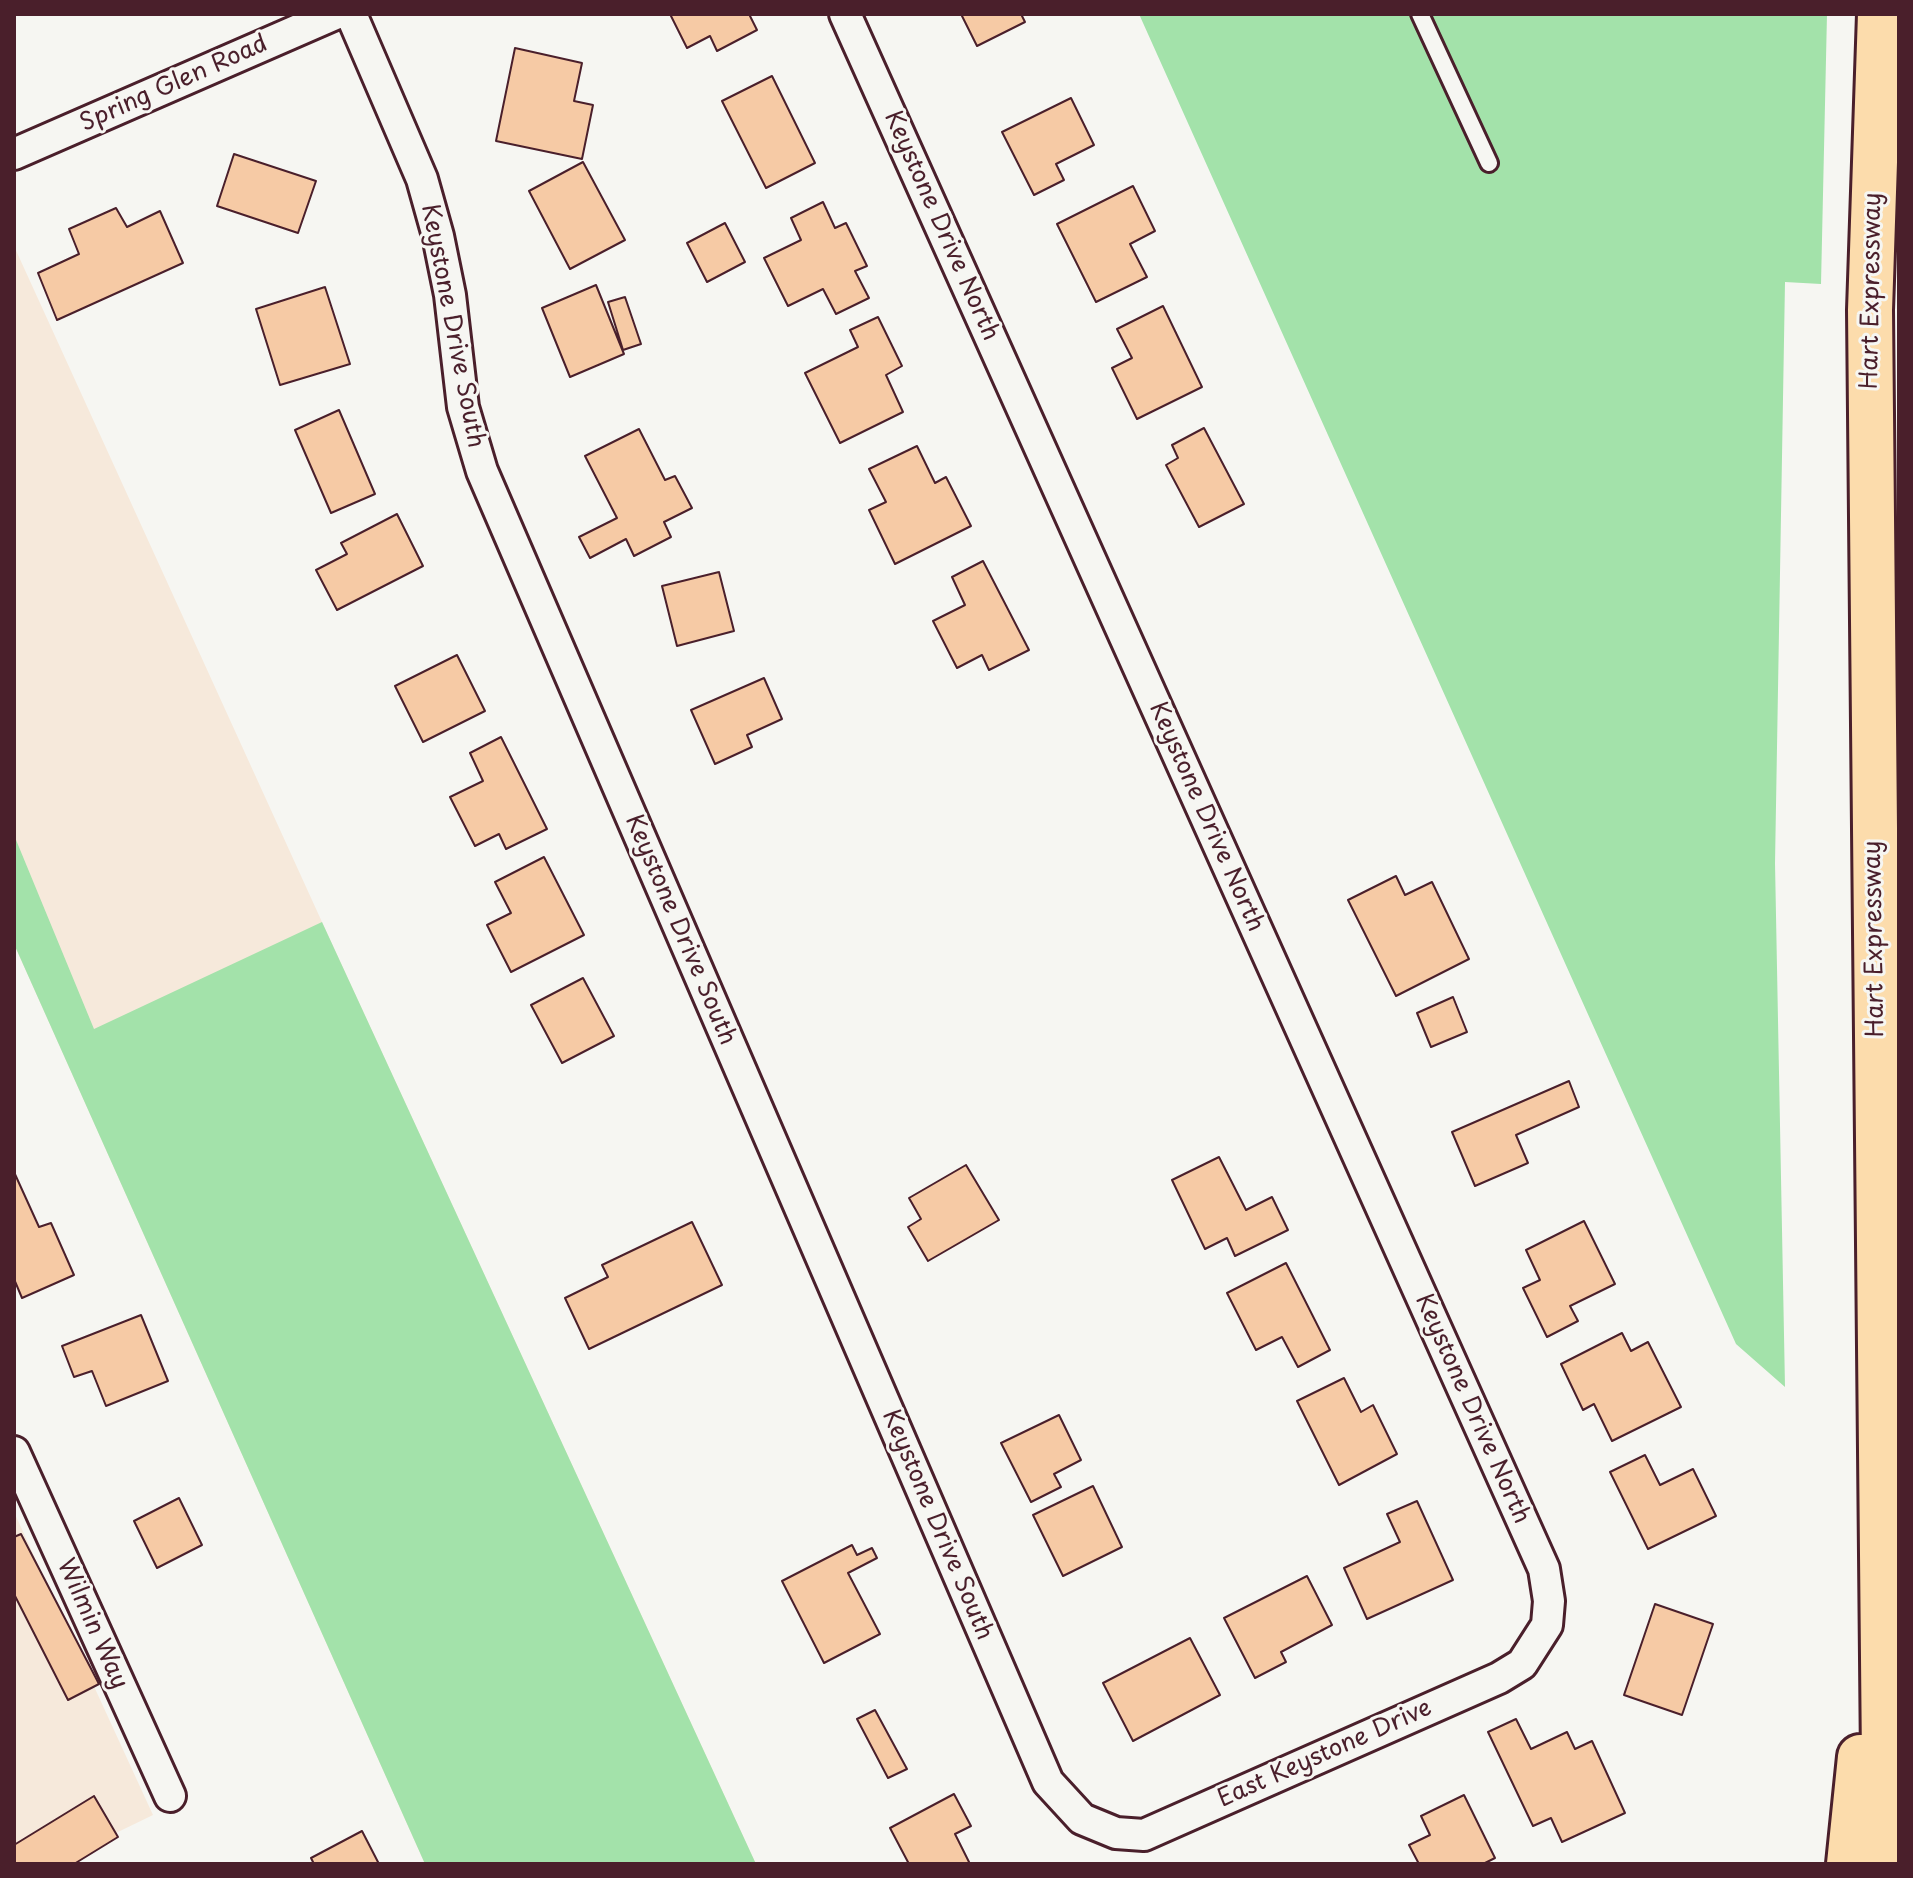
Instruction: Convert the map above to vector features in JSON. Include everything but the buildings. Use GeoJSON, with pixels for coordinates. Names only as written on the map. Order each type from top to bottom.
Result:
{"type":"FeatureCollection","features":[{"type":"Feature","properties":{"kind":"highway","name":"Hart Expressway"},"geometry":{"type":"LineString","coordinates":[[1880,14],[1870,326],[1885,1864]]}},
{"type":"Feature","properties":{"kind":"highway"},"geometry":{"type":"LineString","coordinates":[[1849,1864],[1881,1544]]}},
{"type":"Feature","properties":{"kind":"street","name":"Spring Glen Road"},"geometry":{"type":"LineString","coordinates":[[14,154],[335,14]]}},
{"type":"Feature","properties":{"kind":"street","name":"Keystone Drive South"},"geometry":{"type":"LineString","coordinates":[[351,14],[422,179],[450,295],[463,407],[482,471],[1048,1782],[1082,1819]]}},
{"type":"Feature","properties":{"kind":"street","name":"Keystone Drive North"},"geometry":{"type":"LineString","coordinates":[[845,14],[1544,1569],[1549,1601],[1547,1625]]}},
{"type":"Feature","properties":{"kind":"street","name":"Wilmin Way"},"geometry":{"type":"LineString","coordinates":[[14,1452],[170,1796]]}},
{"type":"Feature","properties":{"kind":"street","name":"East Keystone Drive"},"geometry":{"type":"LineString","coordinates":[[1082,1819],[1116,1833],[1144,1835],[1499,1678],[1522,1664],[1547,1625]]}},
{"type":"Feature","properties":{"kind":"lane"},"geometry":{"type":"LineString","coordinates":[[1420,14],[1489,163]]}},
{"type":"Feature","properties":{"kind":"shaded area"},"geometry":{"type":"Polygon","coordinates":[[[14,246],[756,1864],[425,1864],[14,944],[14,246]]]}},
{"type":"Feature","properties":{"kind":"shaded area"},"geometry":{"type":"Polygon","coordinates":[[[14,1512],[153,1815],[52,1864],[14,1864],[14,1512]]]}},
{"type":"Feature","properties":{"kind":"green space"},"geometry":{"type":"Polygon","coordinates":[[[1139,14],[1827,14],[1821,284],[1785,282],[1775,863],[1785,1387],[1736,1344],[1139,14]]]}},
{"type":"Feature","properties":{"kind":"green space"},"geometry":{"type":"Polygon","coordinates":[[[14,835],[94,1029],[322,922],[756,1864],[425,1864],[14,944],[14,835]]]}}]}
